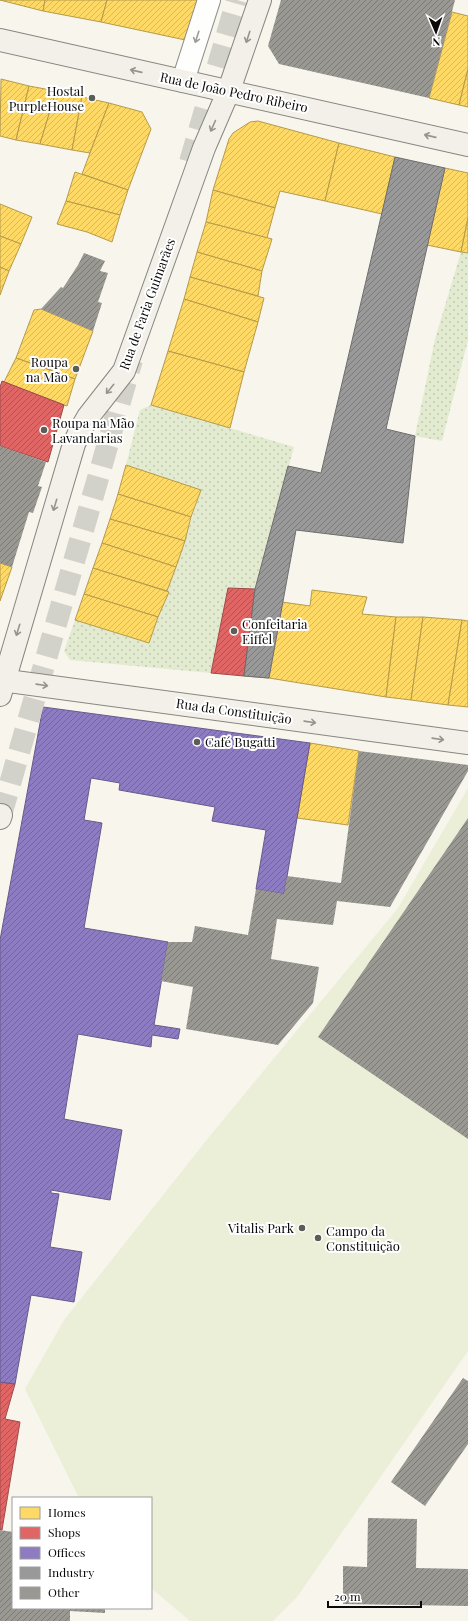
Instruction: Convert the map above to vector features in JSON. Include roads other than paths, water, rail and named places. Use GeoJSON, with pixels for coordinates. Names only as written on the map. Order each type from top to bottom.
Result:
{"type":"FeatureCollection","features":[{"type":"Feature","properties":{"kind":"main road","name":"Rua de Faria Guimarães"},"geometry":{"type":"LineString","coordinates":[[1,685],[74,444],[88,417],[124,371],[204,148],[229,90],[260,0]]}},
{"type":"Feature","properties":{"kind":"main road","name":"Rua de João Pedro Ribeiro"},"geometry":{"type":"LineString","coordinates":[[0,40],[229,90],[468,145]]}},
{"type":"Feature","properties":{"kind":"main road","name":"Rua da Constituição"},"geometry":{"type":"LineString","coordinates":[[1,685],[468,743]]}},
{"type":"Feature","properties":{"kind":"street"},"geometry":{"type":"LineString","coordinates":[[183,81],[209,0]]}},
{"type":"Feature","properties":{"kind":"tunnel"},"geometry":{"type":"LineString","coordinates":[[190,162],[237,0]]}},
{"type":"Feature","properties":{"kind":"tunnel"},"geometry":{"type":"LineString","coordinates":[[1,815],[132,360]]}},
{"type":"Feature","properties":{"kind":"place","name":"Hostal PurpleHouse"},"geometry":{"type":"Point","coordinates":[92,98]}},
{"type":"Feature","properties":{"kind":"place","name":"Roupa na Mão"},"geometry":{"type":"Point","coordinates":[76,369]}},
{"type":"Feature","properties":{"kind":"place","name":"Roupa na Mão Lavandarias"},"geometry":{"type":"Point","coordinates":[44,430]}},
{"type":"Feature","properties":{"kind":"place","name":"Confeitaria Eiffel"},"geometry":{"type":"Point","coordinates":[234,631]}},
{"type":"Feature","properties":{"kind":"place","name":"Café Bugatti"},"geometry":{"type":"Point","coordinates":[197,742]}},
{"type":"Feature","properties":{"kind":"place","name":"Vitalis Park"},"geometry":{"type":"Point","coordinates":[302,1228]}},
{"type":"Feature","properties":{"kind":"place","name":"Campo da Constituição"},"geometry":{"type":"Point","coordinates":[318,1238]}}]}
